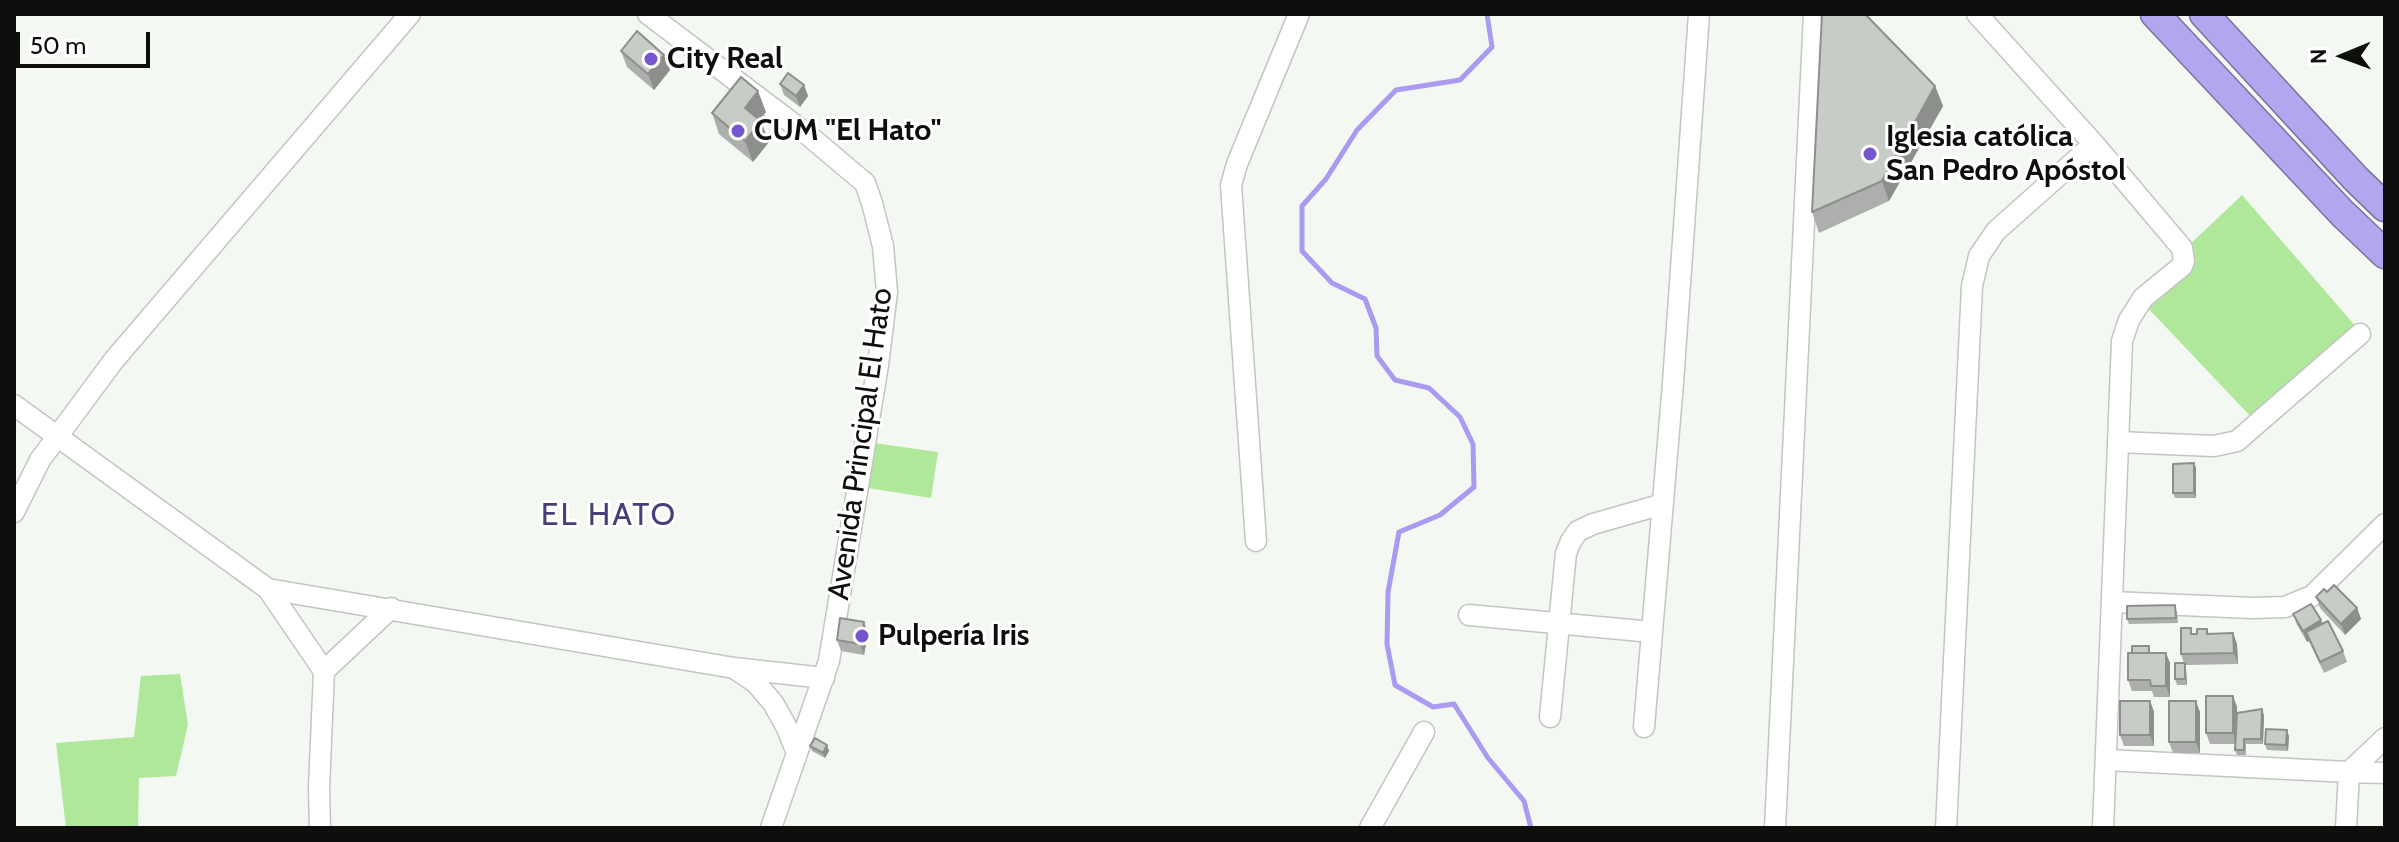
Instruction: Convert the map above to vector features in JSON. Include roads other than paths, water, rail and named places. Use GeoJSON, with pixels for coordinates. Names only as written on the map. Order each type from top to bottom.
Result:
{"type":"FeatureCollection","features":[{"type":"Feature","properties":{"kind":"highway"},"geometry":{"type":"LineString","coordinates":[[2155,14],[2385,261]]}},
{"type":"Feature","properties":{"kind":"highway"},"geometry":{"type":"LineString","coordinates":[[2204,14],[2385,207]]}},
{"type":"Feature","properties":{"kind":"highway"},"geometry":{"type":"LineString","coordinates":[[2342,213],[2385,254]]}},
{"type":"Feature","properties":{"kind":"street"},"geometry":{"type":"LineString","coordinates":[[14,512],[40,460],[114,360],[410,14]]}},
{"type":"Feature","properties":{"kind":"street","name":"Avenida Principal El Hato"},"geometry":{"type":"LineString","coordinates":[[648,14],[808,135],[865,183],[883,246],[887,292],[873,395],[824,678],[771,828]]}},
{"type":"Feature","properties":{"kind":"street"},"geometry":{"type":"LineString","coordinates":[[1256,541],[1231,185],[1299,14]]}},
{"type":"Feature","properties":{"kind":"street"},"geometry":{"type":"LineString","coordinates":[[1644,727],[1699,14]]}},
{"type":"Feature","properties":{"kind":"street"},"geometry":{"type":"LineString","coordinates":[[1775,828],[1814,14]]}},
{"type":"Feature","properties":{"kind":"street"},"geometry":{"type":"LineString","coordinates":[[1977,14],[2182,248],[2182,266],[2143,298],[2129,320],[2122,341],[2103,828]]}},
{"type":"Feature","properties":{"kind":"street"},"geometry":{"type":"LineString","coordinates":[[2222,14],[2244,57]]}},
{"type":"Feature","properties":{"kind":"street"},"geometry":{"type":"LineString","coordinates":[[1946,828],[1972,286],[1979,256],[1996,231],[2094,144]]}},
{"type":"Feature","properties":{"kind":"street"},"geometry":{"type":"LineString","coordinates":[[2118,442],[2214,446],[2237,441],[2360,334]]}},
{"type":"Feature","properties":{"kind":"street"},"geometry":{"type":"LineString","coordinates":[[14,405],[268,589],[324,671],[320,828]]}},
{"type":"Feature","properties":{"kind":"street"},"geometry":{"type":"LineString","coordinates":[[1550,717],[1566,553],[1578,531],[1663,504]]}},
{"type":"Feature","properties":{"kind":"street"},"geometry":{"type":"LineString","coordinates":[[2112,602],[2285,607],[2312,596],[2385,524]]}},
{"type":"Feature","properties":{"kind":"street"},"geometry":{"type":"LineString","coordinates":[[268,589],[734,668],[824,678]]}},
{"type":"Feature","properties":{"kind":"street"},"geometry":{"type":"LineString","coordinates":[[324,671],[391,608]]}},
{"type":"Feature","properties":{"kind":"street"},"geometry":{"type":"LineString","coordinates":[[1469,615],[1652,632]]}},
{"type":"Feature","properties":{"kind":"street"},"geometry":{"type":"LineString","coordinates":[[734,668],[756,683],[773,703],[797,753]]}},
{"type":"Feature","properties":{"kind":"street"},"geometry":{"type":"LineString","coordinates":[[1370,828],[1424,732]]}},
{"type":"Feature","properties":{"kind":"street"},"geometry":{"type":"LineString","coordinates":[[2346,828],[2349,772],[2385,738]]}},
{"type":"Feature","properties":{"kind":"street"},"geometry":{"type":"LineString","coordinates":[[2106,760],[2385,773]]}},
{"type":"Feature","properties":{"kind":"waterway"},"geometry":{"type":"LineString","coordinates":[[1487,14],[1492,47],[1460,80],[1396,90],[1357,130],[1326,179],[1302,206],[1302,251],[1332,283],[1365,299],[1376,328],[1377,356],[1395,380],[1429,388],[1460,417],[1473,444],[1474,487],[1440,515],[1399,532],[1388,592],[1387,644],[1395,685],[1433,707],[1454,704],[1488,758],[1524,801],[1531,828]]}},
{"type":"Feature","properties":{"kind":"place","name":"City Real"},"geometry":{"type":"Point","coordinates":[651,59]}},
{"type":"Feature","properties":{"kind":"place","name":"CUM \"El Hato\""},"geometry":{"type":"Point","coordinates":[738,131]}},
{"type":"Feature","properties":{"kind":"place","name":"Iglesia católica San Pedro Apóstol"},"geometry":{"type":"Point","coordinates":[1870,154]}},
{"type":"Feature","properties":{"kind":"place","name":"Pulpería Iris"},"geometry":{"type":"Point","coordinates":[862,636]}},
{"type":"Feature","properties":{"kind":"district","name":"EL HATO"},"geometry":{"type":"Point","coordinates":[609,516]}}]}
